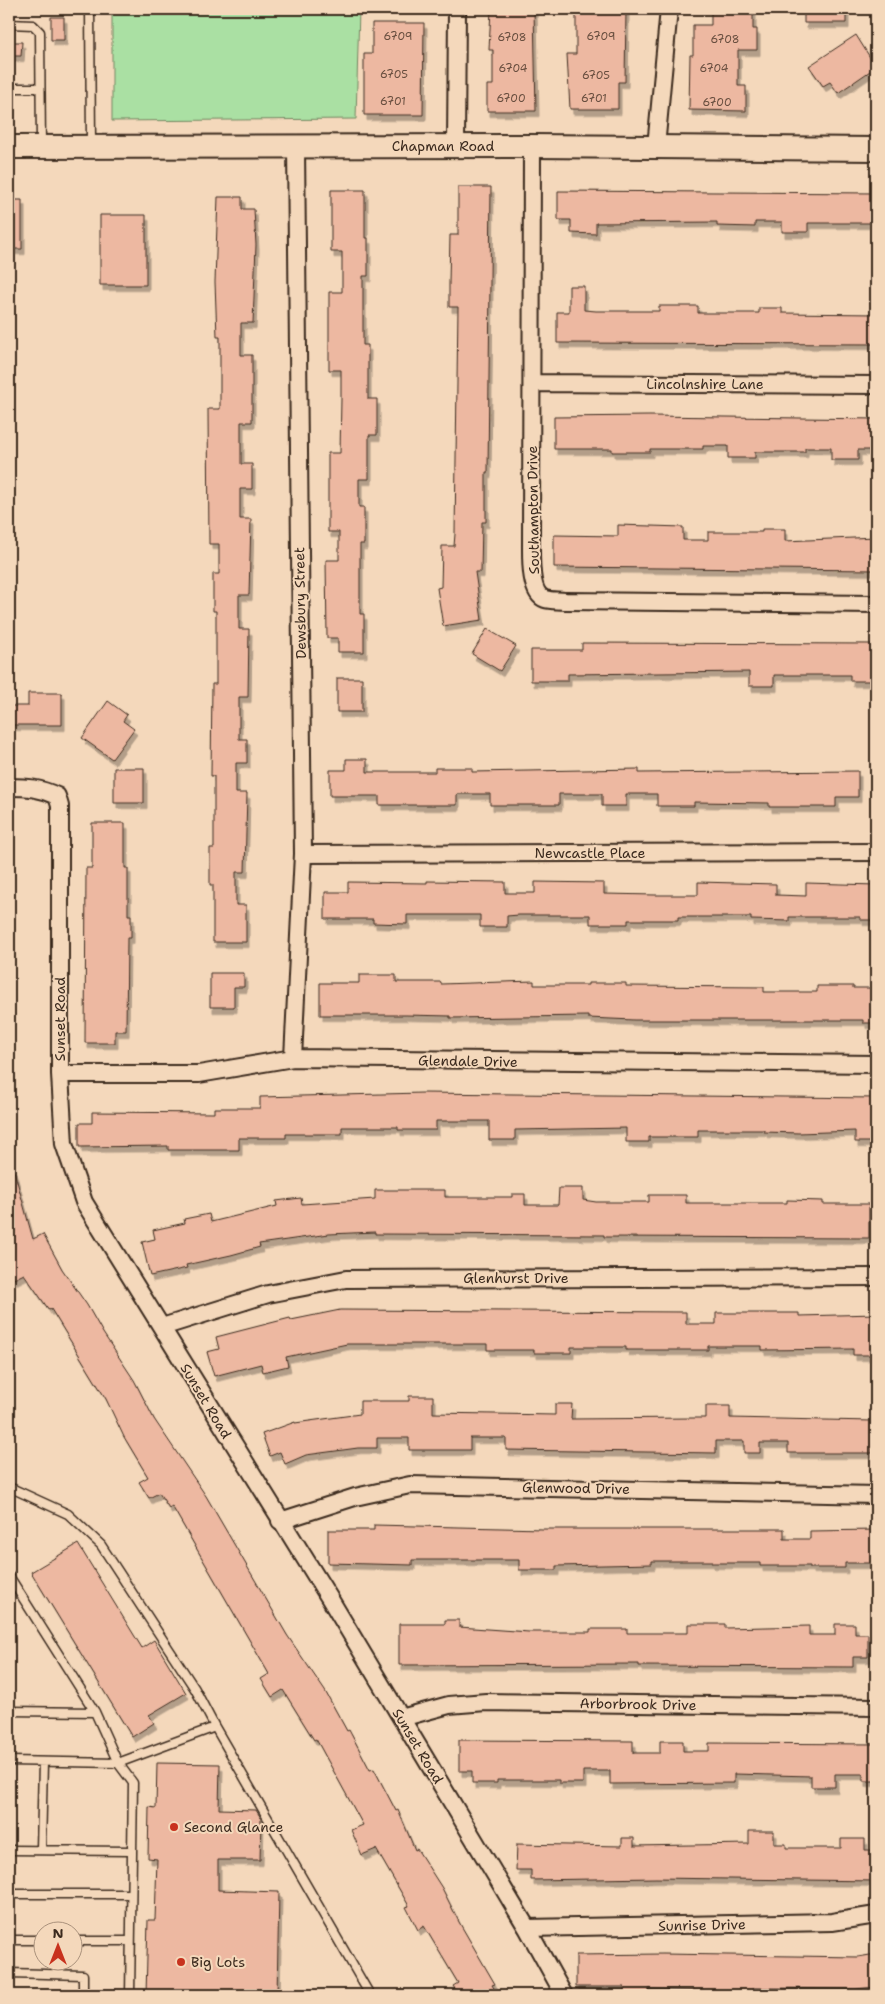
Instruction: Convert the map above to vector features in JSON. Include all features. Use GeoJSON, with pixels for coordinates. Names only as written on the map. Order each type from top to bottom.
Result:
{"type":"FeatureCollection","features":[{"type":"Feature","properties":{"kind":"street"},"geometry":{"type":"LineString","coordinates":[[456,146],[457,9]]}},
{"type":"Feature","properties":{"kind":"street"},"geometry":{"type":"LineString","coordinates":[[656,147],[669,9]]}},
{"type":"Feature","properties":{"kind":"street","name":"Chapman Road"},"geometry":{"type":"LineString","coordinates":[[9,147],[532,146],[876,148]]}},
{"type":"Feature","properties":{"kind":"street","name":"Southampton Drive"},"geometry":{"type":"LineString","coordinates":[[532,146],[532,576],[538,594],[544,599],[565,601],[876,604]]}},
{"type":"Feature","properties":{"kind":"street","name":"Dewsbury Street"},"geometry":{"type":"LineString","coordinates":[[293,1058],[303,854],[296,147]]}},
{"type":"Feature","properties":{"kind":"street","name":"Lincolnshire Lane"},"geometry":{"type":"LineString","coordinates":[[533,383],[876,385]]}},
{"type":"Feature","properties":{"kind":"street","name":"Sunset Road"},"geometry":{"type":"LineString","coordinates":[[9,787],[32,787],[44,790],[57,796],[60,806],[60,1074],[64,1144],[84,1202],[401,1718],[527,1928],[564,1995]]}},
{"type":"Feature","properties":{"kind":"street","name":"Newcastle Place"},"geometry":{"type":"LineString","coordinates":[[303,854],[876,852]]}},
{"type":"Feature","properties":{"kind":"street","name":"Glendale Drive"},"geometry":{"type":"LineString","coordinates":[[60,1074],[199,1074],[293,1058],[876,1064]]}},
{"type":"Feature","properties":{"kind":"street","name":"Glenhurst Drive"},"geometry":{"type":"LineString","coordinates":[[162,1327],[268,1294],[346,1278],[876,1278]]}},
{"type":"Feature","properties":{"kind":"street","name":"Glenwood Drive"},"geometry":{"type":"LineString","coordinates":[[280,1521],[355,1496],[410,1485],[876,1495]]}},
{"type":"Feature","properties":{"kind":"street","name":"Arborbrook Drive"},"geometry":{"type":"LineString","coordinates":[[401,1718],[449,1705],[486,1702],[876,1707]]}},
{"type":"Feature","properties":{"kind":"street","name":"Sunrise Drive"},"geometry":{"type":"LineString","coordinates":[[527,1928],[832,1922],[876,1915]]}},
{"type":"Feature","properties":{"kind":"lane"},"geometry":{"type":"LineString","coordinates":[[90,9],[91,147]]}},
{"type":"Feature","properties":{"kind":"lane"},"geometry":{"type":"LineString","coordinates":[[9,24],[33,25],[40,32],[40,146]]}},
{"type":"Feature","properties":{"kind":"lane"},"geometry":{"type":"LineString","coordinates":[[9,88],[40,88]]}},
{"type":"Feature","properties":{"kind":"lane"},"geometry":{"type":"LineString","coordinates":[[9,1487],[68,1514],[101,1544],[195,1689],[215,1727],[370,1995]]}},
{"type":"Feature","properties":{"kind":"lane"},"geometry":{"type":"LineString","coordinates":[[9,1576],[95,1712],[118,1763],[133,1783],[129,1941],[130,1995]]}},
{"type":"Feature","properties":{"kind":"lane"},"geometry":{"type":"LineString","coordinates":[[9,1711],[95,1712]]}},
{"type":"Feature","properties":{"kind":"lane"},"geometry":{"type":"LineString","coordinates":[[9,1761],[118,1763],[215,1727]]}},
{"type":"Feature","properties":{"kind":"lane"},"geometry":{"type":"LineString","coordinates":[[41,1850],[43,1762]]}},
{"type":"Feature","properties":{"kind":"lane"},"geometry":{"type":"LineString","coordinates":[[9,1850],[131,1851]]}},
{"type":"Feature","properties":{"kind":"lane"},"geometry":{"type":"LineString","coordinates":[[9,1894],[130,1894]]}},
{"type":"Feature","properties":{"kind":"lane"},"geometry":{"type":"LineString","coordinates":[[9,1940],[32,1940]]}},
{"type":"Feature","properties":{"kind":"lane"},"geometry":{"type":"LineString","coordinates":[[82,1941],[129,1941]]}},
{"type":"Feature","properties":{"kind":"lane"},"geometry":{"type":"LineString","coordinates":[[9,1973],[83,1975],[83,1995]]}},
{"type":"Feature","properties":{"kind":"green space"},"geometry":{"type":"Polygon","coordinates":[[[112,9],[359,9],[356,119],[112,121],[112,9]]]}},
{"type":"Feature","properties":{"kind":"building"},"geometry":{"type":"Polygon","coordinates":[[[491,9],[534,9],[536,111],[487,111],[487,85],[493,85],[493,50],[489,50],[491,9]]]}},
{"type":"Feature","properties":{"kind":"building"},"geometry":{"type":"Polygon","coordinates":[[[576,9],[626,9],[625,82],[618,82],[618,109],[570,109],[567,54],[576,54],[576,9]]]}},
{"type":"Feature","properties":{"kind":"building"},"geometry":{"type":"Polygon","coordinates":[[[711,9],[753,9],[753,29],[757,29],[757,50],[738,50],[738,86],[746,86],[746,111],[689,110],[690,55],[693,55],[693,25],[711,25],[711,9]]]}},
{"type":"Feature","properties":{"kind":"building"},"geometry":{"type":"Polygon","coordinates":[[[804,9],[846,9],[846,23],[804,23],[804,9]]]}},
{"type":"Feature","properties":{"kind":"building"},"geometry":{"type":"Polygon","coordinates":[[[51,17],[64,17],[64,40],[51,40],[51,17]]]}},
{"type":"Feature","properties":{"kind":"building"},"geometry":{"type":"Polygon","coordinates":[[[372,23],[424,23],[423,115],[364,115],[364,54],[372,54],[372,23]]]}},
{"type":"Feature","properties":{"kind":"building"},"geometry":{"type":"Polygon","coordinates":[[[856,35],[876,67],[838,93],[830,82],[823,86],[809,66],[856,35]]]}},
{"type":"Feature","properties":{"kind":"building"},"geometry":{"type":"Polygon","coordinates":[[[9,42],[22,42],[21,56],[9,56],[9,42]]]}},
{"type":"Feature","properties":{"kind":"building"},"geometry":{"type":"Polygon","coordinates":[[[458,187],[491,187],[488,472],[486,472],[486,522],[482,522],[481,572],[475,572],[482,620],[443,626],[437,588],[441,587],[442,546],[454,546],[455,534],[458,307],[449,307],[449,284],[450,235],[458,235],[458,187]]]}},
{"type":"Feature","properties":{"kind":"building"},"geometry":{"type":"Polygon","coordinates":[[[331,190],[365,190],[365,238],[368,238],[368,276],[363,276],[363,345],[368,345],[368,399],[377,399],[377,435],[369,435],[369,479],[359,479],[359,507],[364,507],[364,544],[360,544],[360,614],[364,614],[364,652],[338,652],[338,638],[327,638],[326,560],[339,560],[339,532],[328,532],[328,453],[340,453],[341,399],[341,370],[329,370],[329,292],[342,292],[342,252],[331,252],[331,190]]]}},
{"type":"Feature","properties":{"kind":"building"},"geometry":{"type":"Polygon","coordinates":[[[558,191],[876,193],[876,223],[808,223],[808,232],[782,232],[782,222],[755,222],[755,227],[717,226],[717,222],[596,223],[596,234],[571,233],[571,220],[558,220],[558,191]]]}},
{"type":"Feature","properties":{"kind":"building"},"geometry":{"type":"Polygon","coordinates":[[[218,197],[242,197],[242,209],[254,209],[256,245],[253,323],[241,323],[241,355],[252,355],[252,422],[241,422],[241,464],[252,464],[252,489],[240,489],[240,519],[251,519],[249,595],[239,595],[239,629],[249,629],[248,697],[239,697],[239,739],[247,739],[247,763],[236,763],[236,793],[247,793],[245,872],[236,872],[236,905],[246,905],[246,942],[213,942],[213,885],[210,885],[210,848],[214,848],[214,776],[211,776],[212,684],[216,684],[216,611],[213,611],[213,574],[219,574],[219,544],[209,544],[208,409],[220,409],[220,337],[217,337],[215,282],[218,197]]]}},
{"type":"Feature","properties":{"kind":"building"},"geometry":{"type":"Polygon","coordinates":[[[9,200],[22,200],[22,249],[9,249],[9,200]]]}},
{"type":"Feature","properties":{"kind":"building"},"geometry":{"type":"Polygon","coordinates":[[[100,215],[146,215],[146,285],[100,285],[100,215]]]}},
{"type":"Feature","properties":{"kind":"building"},"geometry":{"type":"Polygon","coordinates":[[[569,286],[584,286],[584,310],[659,311],[659,306],[698,306],[698,313],[759,313],[759,308],[782,308],[782,313],[876,314],[876,344],[557,343],[557,312],[569,312],[569,286]]]}},
{"type":"Feature","properties":{"kind":"building"},"geometry":{"type":"Polygon","coordinates":[[[650,416],[876,419],[876,450],[858,450],[858,460],[831,460],[831,448],[805,448],[805,452],[755,452],[755,458],[728,458],[728,446],[703,446],[703,449],[650,449],[650,452],[612,452],[612,449],[554,449],[554,417],[650,416]]]}},
{"type":"Feature","properties":{"kind":"building"},"geometry":{"type":"Polygon","coordinates":[[[618,525],[683,527],[683,540],[708,540],[708,532],[762,532],[762,529],[785,529],[785,541],[876,537],[876,570],[554,567],[554,535],[618,536],[618,525]]]}},
{"type":"Feature","properties":{"kind":"building"},"geometry":{"type":"Polygon","coordinates":[[[487,629],[516,646],[500,671],[472,654],[487,629]]]}},
{"type":"Feature","properties":{"kind":"building"},"geometry":{"type":"Polygon","coordinates":[[[582,643],[876,644],[876,681],[850,681],[850,675],[774,675],[774,686],[749,686],[749,672],[568,674],[568,681],[531,681],[531,650],[582,650],[582,643]]]}},
{"type":"Feature","properties":{"kind":"building"},"geometry":{"type":"Polygon","coordinates":[[[337,678],[362,678],[362,712],[337,712],[337,678]]]}},
{"type":"Feature","properties":{"kind":"building"},"geometry":{"type":"Polygon","coordinates":[[[28,693],[62,693],[62,725],[9,725],[9,706],[28,706],[28,693]]]}},
{"type":"Feature","properties":{"kind":"building"},"geometry":{"type":"Polygon","coordinates":[[[108,701],[127,715],[123,721],[134,729],[112,759],[82,738],[108,701]]]}},
{"type":"Feature","properties":{"kind":"building"},"geometry":{"type":"Polygon","coordinates":[[[346,759],[367,759],[367,772],[435,772],[435,768],[472,768],[472,772],[639,769],[639,773],[858,771],[858,797],[836,797],[836,807],[769,807],[769,803],[694,802],[694,806],[657,806],[657,794],[626,794],[626,806],[602,806],[602,794],[559,794],[559,805],[490,805],[490,794],[457,794],[457,805],[379,805],[379,796],[330,796],[330,770],[346,770],[346,759]]]}},
{"type":"Feature","properties":{"kind":"building"},"geometry":{"type":"Polygon","coordinates":[[[114,768],[144,768],[144,803],[114,803],[114,768]]]}},
{"type":"Feature","properties":{"kind":"building"},"geometry":{"type":"Polygon","coordinates":[[[92,823],[125,823],[125,868],[128,868],[128,915],[131,915],[131,938],[127,938],[126,1031],[115,1031],[115,1043],[85,1043],[86,868],[92,868],[92,823]]]}},
{"type":"Feature","properties":{"kind":"building"},"geometry":{"type":"Polygon","coordinates":[[[427,881],[505,882],[505,893],[535,893],[535,882],[604,883],[604,894],[655,895],[698,895],[698,882],[776,884],[776,895],[806,896],[806,883],[876,885],[876,920],[860,920],[860,917],[789,917],[789,921],[751,920],[751,917],[678,917],[678,920],[628,920],[628,924],[590,924],[590,915],[519,915],[507,916],[507,927],[480,927],[480,915],[407,915],[407,924],[373,923],[373,919],[325,919],[325,892],[348,892],[348,882],[427,883],[427,881]]]}},
{"type":"Feature","properties":{"kind":"building"},"geometry":{"type":"Polygon","coordinates":[[[210,973],[244,973],[244,987],[234,987],[234,1007],[210,1007],[210,973]]]}},
{"type":"Feature","properties":{"kind":"building"},"geometry":{"type":"Polygon","coordinates":[[[359,975],[396,975],[396,982],[441,982],[441,984],[534,981],[534,985],[626,983],[626,986],[764,987],[764,992],[817,992],[817,986],[876,988],[876,1023],[863,1023],[863,1020],[634,1020],[588,1018],[588,1016],[450,1018],[450,1016],[320,1015],[320,983],[359,983],[359,975]]]}},
{"type":"Feature","properties":{"kind":"building"},"geometry":{"type":"Polygon","coordinates":[[[423,1093],[876,1098],[876,1142],[855,1142],[855,1131],[799,1133],[764,1132],[764,1130],[698,1130],[698,1137],[649,1137],[649,1142],[626,1142],[626,1128],[515,1130],[515,1140],[489,1140],[489,1121],[436,1121],[436,1130],[398,1130],[398,1127],[342,1127],[342,1134],[286,1134],[286,1138],[239,1138],[239,1150],[168,1150],[168,1146],[79,1147],[79,1123],[92,1123],[92,1112],[214,1113],[214,1108],[260,1108],[260,1097],[423,1093]]]}},
{"type":"Feature","properties":{"kind":"building"},"geometry":{"type":"Polygon","coordinates":[[[13,1167],[33,1239],[43,1234],[62,1269],[134,1380],[154,1419],[206,1496],[287,1635],[325,1691],[347,1731],[349,1730],[370,1770],[374,1769],[396,1811],[398,1810],[415,1850],[417,1849],[442,1888],[459,1922],[495,1984],[492,1985],[498,1995],[459,1995],[453,1986],[458,1983],[424,1926],[418,1930],[406,1907],[409,1906],[376,1849],[362,1855],[351,1830],[363,1825],[316,1739],[314,1740],[283,1690],[272,1697],[261,1679],[269,1674],[172,1506],[169,1508],[159,1493],[149,1498],[139,1482],[148,1477],[124,1437],[106,1399],[51,1309],[49,1310],[24,1274],[14,1279],[9,1270],[9,1168],[13,1167]]]}},
{"type":"Feature","properties":{"kind":"building"},"geometry":{"type":"Polygon","coordinates":[[[559,1188],[583,1188],[583,1200],[596,1202],[649,1202],[649,1195],[686,1195],[686,1203],[787,1203],[787,1200],[823,1201],[823,1204],[869,1204],[869,1238],[604,1237],[604,1235],[375,1234],[375,1232],[329,1234],[259,1244],[260,1247],[186,1265],[187,1268],[150,1276],[142,1242],[155,1239],[153,1230],[185,1223],[184,1219],[209,1214],[211,1222],[277,1206],[276,1201],[301,1198],[302,1204],[375,1199],[375,1190],[445,1190],[445,1197],[512,1197],[512,1194],[525,1194],[525,1205],[558,1205],[559,1188]]]}},
{"type":"Feature","properties":{"kind":"building"},"geometry":{"type":"Polygon","coordinates":[[[340,1310],[686,1312],[686,1324],[716,1324],[716,1313],[799,1313],[799,1316],[876,1314],[876,1355],[853,1355],[853,1349],[762,1350],[762,1346],[708,1346],[708,1350],[626,1350],[626,1347],[571,1347],[571,1353],[534,1353],[534,1350],[487,1350],[487,1344],[347,1344],[286,1357],[288,1366],[263,1372],[261,1364],[214,1376],[207,1352],[219,1349],[216,1337],[290,1318],[291,1320],[340,1310]]]}},
{"type":"Feature","properties":{"kind":"building"},"geometry":{"type":"Polygon","coordinates":[[[409,1396],[433,1396],[433,1413],[555,1415],[555,1404],[572,1404],[571,1419],[706,1418],[706,1406],[730,1406],[730,1418],[872,1421],[872,1453],[788,1453],[788,1443],[760,1443],[760,1453],[744,1453],[744,1441],[716,1441],[716,1453],[506,1450],[506,1438],[470,1438],[470,1450],[409,1450],[409,1438],[377,1438],[377,1448],[358,1448],[306,1455],[285,1464],[280,1452],[270,1456],[262,1434],[295,1422],[360,1414],[360,1401],[409,1401],[409,1396]]]}},
{"type":"Feature","properties":{"kind":"building"},"geometry":{"type":"Polygon","coordinates":[[[374,1525],[543,1529],[784,1529],[784,1539],[810,1539],[810,1531],[876,1530],[876,1563],[845,1563],[845,1568],[810,1568],[810,1566],[760,1566],[760,1563],[652,1561],[652,1564],[556,1566],[556,1570],[519,1570],[519,1560],[412,1560],[412,1565],[328,1563],[328,1530],[374,1530],[374,1525]]]}},
{"type":"Feature","properties":{"kind":"building"},"geometry":{"type":"Polygon","coordinates":[[[78,1544],[142,1648],[154,1640],[186,1693],[149,1715],[154,1723],[132,1737],[31,1572],[78,1544]]]}},
{"type":"Feature","properties":{"kind":"building"},"geometry":{"type":"Polygon","coordinates":[[[445,1620],[459,1620],[459,1627],[529,1632],[590,1632],[590,1629],[627,1629],[627,1633],[688,1633],[688,1624],[725,1624],[725,1628],[809,1626],[809,1635],[835,1635],[835,1624],[855,1624],[855,1634],[868,1634],[868,1657],[853,1657],[853,1667],[639,1666],[639,1664],[399,1665],[399,1624],[445,1624],[445,1620]]]}},
{"type":"Feature","properties":{"kind":"building"},"geometry":{"type":"Polygon","coordinates":[[[459,1740],[633,1741],[633,1753],[660,1753],[660,1741],[683,1741],[683,1751],[709,1751],[709,1743],[876,1744],[876,1781],[863,1781],[863,1774],[835,1774],[835,1787],[811,1787],[811,1776],[734,1774],[734,1783],[610,1784],[610,1771],[583,1771],[583,1783],[559,1783],[559,1780],[497,1780],[497,1783],[472,1783],[472,1771],[459,1771],[459,1740]]]}},
{"type":"Feature","properties":{"kind":"building"},"geometry":{"type":"Polygon","coordinates":[[[157,1763],[220,1764],[219,1809],[256,1810],[261,1818],[260,1860],[218,1860],[218,1890],[279,1892],[277,1995],[146,1995],[148,1920],[155,1920],[157,1859],[148,1858],[149,1807],[156,1808],[157,1763]]]}},
{"type":"Feature","properties":{"kind":"building"},"geometry":{"type":"Polygon","coordinates":[[[749,1831],[774,1831],[774,1844],[786,1844],[786,1848],[841,1848],[841,1839],[865,1839],[865,1850],[876,1850],[876,1881],[656,1878],[531,1880],[531,1870],[516,1870],[517,1844],[622,1846],[622,1838],[634,1838],[634,1846],[749,1844],[749,1831]]]}},
{"type":"Feature","properties":{"kind":"building"},"geometry":{"type":"Polygon","coordinates":[[[662,1954],[858,1957],[876,1954],[876,1987],[855,1989],[754,1988],[754,1992],[649,1989],[649,1995],[624,1995],[624,1987],[576,1987],[576,1955],[662,1954]]]}},
{"type":"Feature","properties":{"kind":"place","name":"Second Glance"},"geometry":{"type":"Point","coordinates":[174,1827]}},
{"type":"Feature","properties":{"kind":"place","name":"Big Lots"},"geometry":{"type":"Point","coordinates":[181,1962]}}]}
